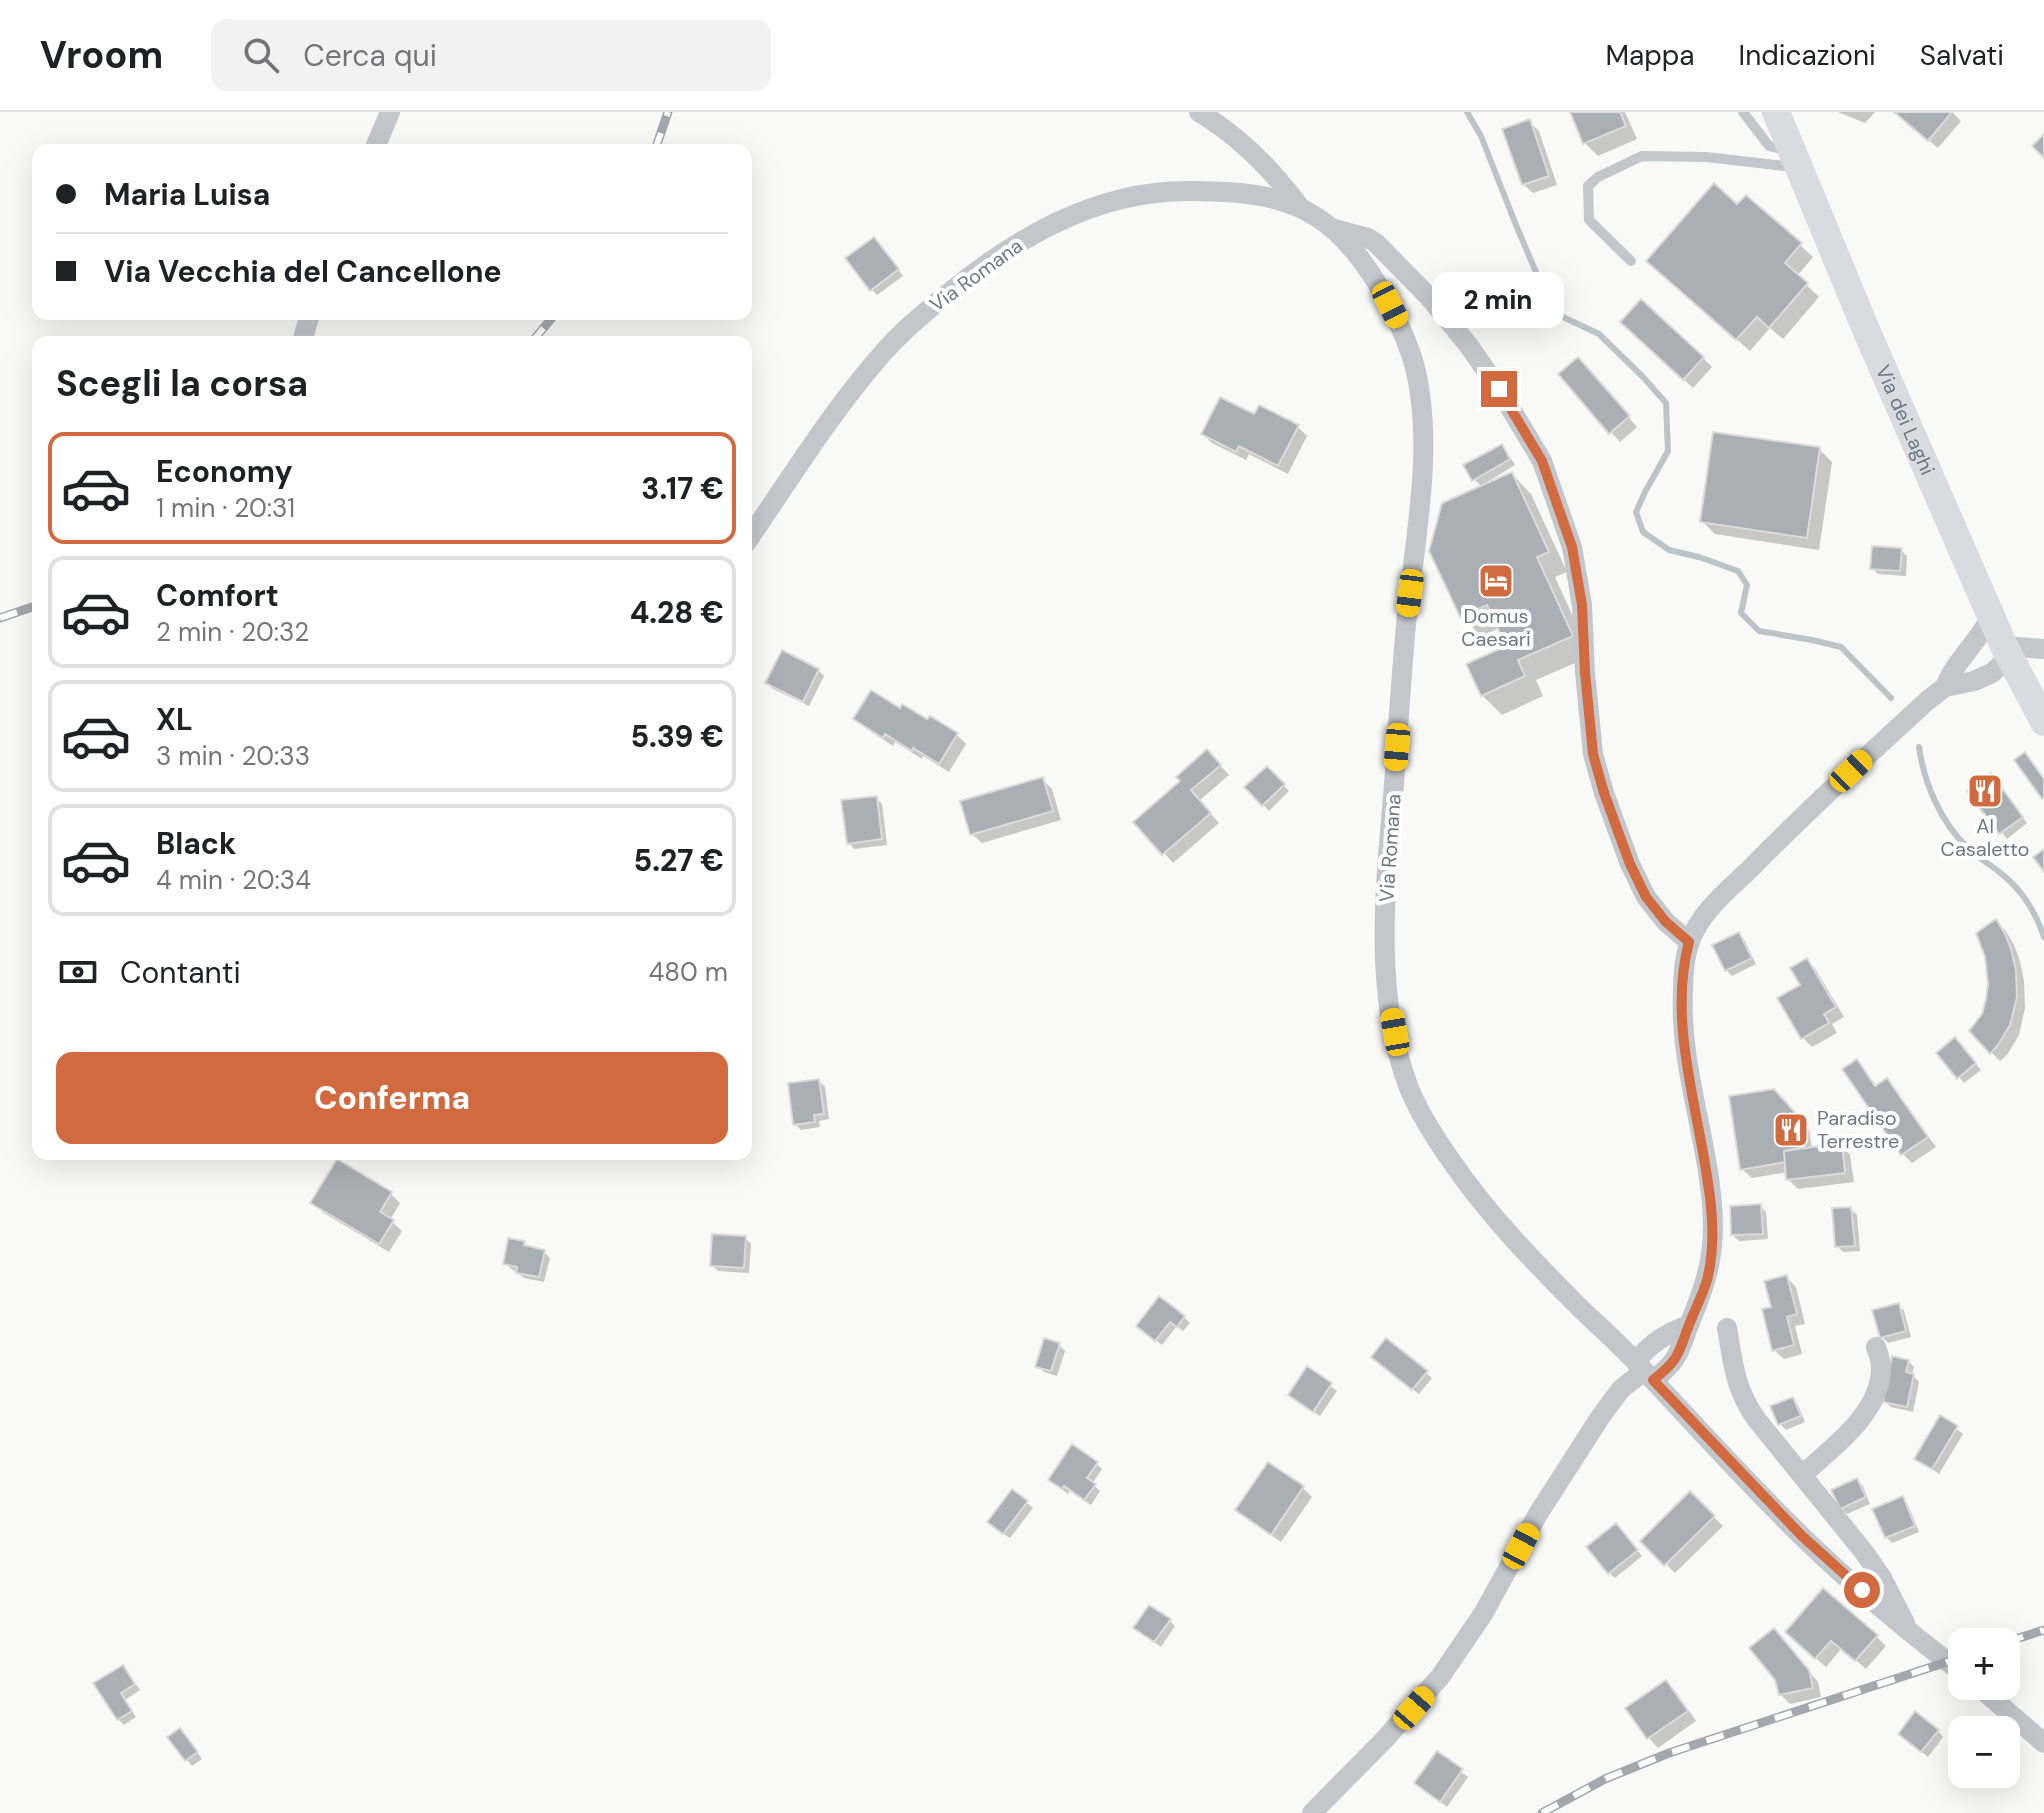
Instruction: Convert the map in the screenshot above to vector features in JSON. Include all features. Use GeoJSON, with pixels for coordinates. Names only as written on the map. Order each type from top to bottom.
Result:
{"type":"FeatureCollection","features":[{"type":"Feature","properties":{"kind":"main road","name":"Via dei Laghi"},"geometry":{"type":"LineString","coordinates":[[1776,112],[1867,332],[2002,640],[2044,722]]}},
{"type":"Feature","properties":{"kind":"street"},"geometry":{"type":"LineString","coordinates":[[377,144],[390,112]]}},
{"type":"Feature","properties":{"kind":"street"},"geometry":{"type":"LineString","coordinates":[[1199,112],[1226,129],[1250,150],[1277,177],[1299,206]]}},
{"type":"Feature","properties":{"kind":"street","name":"Via Romana"},"geometry":{"type":"LineString","coordinates":[[752,534],[849,394],[885,351],[915,321],[976,270],[1030,235],[1064,219],[1129,197],[1190,191],[1270,197],[1299,206],[1334,229],[1363,262],[1398,321],[1413,362],[1421,413],[1421,498],[1406,624],[1385,914],[1386,967],[1398,1049],[1410,1090],[1432,1134],[1463,1179],[1512,1238],[1802,1536],[1948,1662]]}},
{"type":"Feature","properties":{"kind":"street"},"geometry":{"type":"LineString","coordinates":[[1334,229],[1376,243],[1429,297],[1485,367],[1542,461],[1572,547],[1582,605],[1593,754],[1604,793],[1630,864],[1646,897],[1666,922],[1689,942]]}},
{"type":"Feature","properties":{"kind":"street"},"geometry":{"type":"LineString","coordinates":[[1945,687],[1982,678],[1998,669],[2002,640]]}},
{"type":"Feature","properties":{"kind":"street"},"geometry":{"type":"LineString","coordinates":[[1312,1813],[1385,1739],[1440,1677],[1483,1614],[1538,1514],[1621,1389],[1644,1371],[1665,1371],[1678,1355],[1707,1281],[1713,1227],[1683,1028],[1684,971],[1689,942],[1697,927],[1711,908],[1766,853],[1872,751],[1945,687],[1954,669],[1973,646],[2002,640],[2044,649]]}},
{"type":"Feature","properties":{"kind":"street"},"geometry":{"type":"LineString","coordinates":[[1982,678],[2025,686]]}},
{"type":"Feature","properties":{"kind":"street"},"geometry":{"type":"LineString","coordinates":[[1644,1371],[1647,1348],[1689,1325]]}},
{"type":"Feature","properties":{"kind":"street"},"geometry":{"type":"LineString","coordinates":[[1727,1328],[1737,1384],[1757,1420],[1873,1564],[1909,1630]]}},
{"type":"Feature","properties":{"kind":"street"},"geometry":{"type":"LineString","coordinates":[[1802,1475],[1853,1429],[1869,1406],[1878,1384],[1881,1365],[1876,1347]]}},
{"type":"Feature","properties":{"kind":"street"},"geometry":{"type":"LineString","coordinates":[[1994,1700],[2044,1743]]}},
{"type":"Feature","properties":{"kind":"lane"},"geometry":{"type":"LineString","coordinates":[[1743,112],[1769,146],[1796,160]]}},
{"type":"Feature","properties":{"kind":"lane"},"geometry":{"type":"LineString","coordinates":[[1631,261],[1589,220],[1588,186],[1598,177],[1642,156],[1796,160]]}},
{"type":"Feature","properties":{"kind":"building"},"geometry":{"type":"Polygon","coordinates":[[[1570,112],[1620,112],[1626,126],[1583,144],[1570,112]]]}},
{"type":"Feature","properties":{"kind":"building"},"geometry":{"type":"Polygon","coordinates":[[[1894,112],[1952,112],[1928,141],[1894,112]]]}},
{"type":"Feature","properties":{"kind":"building"},"geometry":{"type":"Polygon","coordinates":[[[1530,119],[1549,176],[1522,185],[1502,129],[1530,119]]]}},
{"type":"Feature","properties":{"kind":"building"},"geometry":{"type":"Polygon","coordinates":[[[2044,134],[2044,158],[2032,146],[2044,134]]]}},
{"type":"Feature","properties":{"kind":"building"},"geometry":{"type":"Polygon","coordinates":[[[1714,183],[1737,204],[1746,195],[1802,243],[1785,263],[1808,283],[1769,328],[1757,317],[1736,340],[1646,261],[1714,183]]]}},
{"type":"Feature","properties":{"kind":"building"},"geometry":{"type":"Polygon","coordinates":[[[874,237],[899,269],[870,291],[845,258],[874,237]]]}},
{"type":"Feature","properties":{"kind":"building"},"geometry":{"type":"Polygon","coordinates":[[[1641,299],[1704,357],[1683,380],[1620,322],[1641,299]]]}},
{"type":"Feature","properties":{"kind":"building"},"geometry":{"type":"Polygon","coordinates":[[[1578,357],[1630,416],[1609,434],[1558,374],[1578,357]]]}},
{"type":"Feature","properties":{"kind":"building"},"geometry":{"type":"Polygon","coordinates":[[[1220,397],[1254,414],[1259,405],[1299,425],[1278,466],[1239,446],[1236,452],[1201,434],[1220,397]]]}},
{"type":"Feature","properties":{"kind":"building"},"geometry":{"type":"Polygon","coordinates":[[[1713,432],[1820,447],[1807,538],[1700,522],[1713,432]]]}},
{"type":"Feature","properties":{"kind":"building"},"geometry":{"type":"Polygon","coordinates":[[[1502,444],[1510,459],[1472,481],[1463,465],[1502,444]]]}},
{"type":"Feature","properties":{"kind":"building","name":"Domus Caesari"},"geometry":{"type":"Polygon","coordinates":[[[1512,472],[1549,552],[1537,557],[1573,636],[1518,660],[1525,676],[1481,696],[1466,664],[1506,646],[1487,605],[1460,617],[1429,551],[1442,503],[1512,472]]]}},
{"type":"Feature","properties":{"kind":"building"},"geometry":{"type":"Polygon","coordinates":[[[1872,546],[1902,548],[1900,571],[1870,569],[1872,546]]]}},
{"type":"Feature","properties":{"kind":"building"},"geometry":{"type":"Polygon","coordinates":[[[782,650],[819,669],[803,702],[765,683],[782,650]]]}},
{"type":"Feature","properties":{"kind":"building"},"geometry":{"type":"Polygon","coordinates":[[[871,690],[900,708],[902,704],[927,719],[930,716],[958,733],[939,764],[885,734],[883,738],[853,719],[871,690]]]}},
{"type":"Feature","properties":{"kind":"building"},"geometry":{"type":"Polygon","coordinates":[[[1207,749],[1221,765],[1191,790],[1211,813],[1162,855],[1133,822],[1180,781],[1176,777],[1207,749]]]}},
{"type":"Feature","properties":{"kind":"building"},"geometry":{"type":"Polygon","coordinates":[[[2025,752],[2044,779],[2042,799],[2014,760],[2025,752]]]}},
{"type":"Feature","properties":{"kind":"building"},"geometry":{"type":"Polygon","coordinates":[[[1267,766],[1285,784],[1262,806],[1244,787],[1267,766]]]}},
{"type":"Feature","properties":{"kind":"building"},"geometry":{"type":"Polygon","coordinates":[[[1991,773],[2023,817],[1999,834],[1967,791],[1991,773]]]}},
{"type":"Feature","properties":{"kind":"building"},"geometry":{"type":"Polygon","coordinates":[[[1043,777],[1053,811],[970,835],[960,801],[1043,777]]]}},
{"type":"Feature","properties":{"kind":"building"},"geometry":{"type":"Polygon","coordinates":[[[877,796],[882,839],[847,844],[841,800],[877,796]]]}},
{"type":"Feature","properties":{"kind":"building"},"geometry":{"type":"Polygon","coordinates":[[[2044,849],[2044,872],[2033,857],[2044,849]]]}},
{"type":"Feature","properties":{"kind":"building"},"geometry":{"type":"Polygon","coordinates":[[[1996,919],[2011,949],[2017,997],[2010,1025],[1990,1054],[1969,1031],[1982,1014],[1988,984],[1985,957],[1976,933],[1996,919]]]}},
{"type":"Feature","properties":{"kind":"building"},"geometry":{"type":"Polygon","coordinates":[[[1739,932],[1752,958],[1725,971],[1712,945],[1739,932]]]}},
{"type":"Feature","properties":{"kind":"building"},"geometry":{"type":"Polygon","coordinates":[[[1807,958],[1836,1007],[1824,1014],[1829,1023],[1801,1039],[1777,998],[1800,985],[1790,968],[1807,958]]]}},
{"type":"Feature","properties":{"kind":"building"},"geometry":{"type":"Polygon","coordinates":[[[1955,1037],[1976,1063],[1957,1079],[1936,1053],[1955,1037]]]}},
{"type":"Feature","properties":{"kind":"building"},"geometry":{"type":"Polygon","coordinates":[[[1857,1059],[1875,1086],[1887,1078],[1928,1137],[1901,1155],[1842,1069],[1857,1059]]]}},
{"type":"Feature","properties":{"kind":"building"},"geometry":{"type":"Polygon","coordinates":[[[819,1079],[824,1114],[814,1115],[815,1122],[793,1125],[788,1083],[819,1079]]]}},
{"type":"Feature","properties":{"kind":"building"},"geometry":{"type":"Polygon","coordinates":[[[1774,1089],[1800,1118],[1804,1147],[1784,1151],[1786,1162],[1740,1170],[1729,1096],[1774,1089]]]}},
{"type":"Feature","properties":{"kind":"building"},"geometry":{"type":"Polygon","coordinates":[[[1842,1143],[1845,1173],[1786,1180],[1784,1151],[1842,1143]]]}},
{"type":"Feature","properties":{"kind":"building"},"geometry":{"type":"Polygon","coordinates":[[[339,1160],[392,1192],[380,1212],[394,1220],[379,1244],[310,1203],[339,1160]]]}},
{"type":"Feature","properties":{"kind":"building"},"geometry":{"type":"Polygon","coordinates":[[[1761,1204],[1763,1234],[1731,1235],[1730,1206],[1761,1204]]]}},
{"type":"Feature","properties":{"kind":"building"},"geometry":{"type":"Polygon","coordinates":[[[1851,1207],[1855,1246],[1835,1247],[1832,1208],[1851,1207]]]}},
{"type":"Feature","properties":{"kind":"building"},"geometry":{"type":"Polygon","coordinates":[[[712,1234],[746,1236],[744,1268],[710,1266],[712,1234]]]}},
{"type":"Feature","properties":{"kind":"building"},"geometry":{"type":"Polygon","coordinates":[[[508,1238],[545,1250],[539,1277],[516,1273],[517,1267],[503,1264],[508,1238]]]}},
{"type":"Feature","properties":{"kind":"building"},"geometry":{"type":"Polygon","coordinates":[[[1787,1275],[1797,1314],[1787,1317],[1794,1345],[1772,1351],[1762,1309],[1771,1307],[1764,1281],[1787,1275]]]}},
{"type":"Feature","properties":{"kind":"building"},"geometry":{"type":"Polygon","coordinates":[[[1159,1296],[1185,1316],[1177,1327],[1170,1322],[1155,1341],[1136,1326],[1159,1296]]]}},
{"type":"Feature","properties":{"kind":"building"},"geometry":{"type":"Polygon","coordinates":[[[1899,1303],[1906,1331],[1880,1338],[1872,1310],[1899,1303]]]}},
{"type":"Feature","properties":{"kind":"building"},"geometry":{"type":"Polygon","coordinates":[[[1044,1338],[1060,1343],[1051,1371],[1035,1367],[1044,1338]]]}},
{"type":"Feature","properties":{"kind":"building"},"geometry":{"type":"Polygon","coordinates":[[[1386,1338],[1428,1371],[1412,1390],[1371,1357],[1386,1338]]]}},
{"type":"Feature","properties":{"kind":"building"},"geometry":{"type":"Polygon","coordinates":[[[1892,1356],[1909,1360],[1906,1372],[1914,1374],[1907,1407],[1883,1402],[1892,1356]]]}},
{"type":"Feature","properties":{"kind":"building"},"geometry":{"type":"Polygon","coordinates":[[[1307,1366],[1332,1383],[1313,1412],[1288,1395],[1307,1366]]]}},
{"type":"Feature","properties":{"kind":"building"},"geometry":{"type":"Polygon","coordinates":[[[1793,1397],[1801,1416],[1778,1425],[1770,1406],[1793,1397]]]}},
{"type":"Feature","properties":{"kind":"building"},"geometry":{"type":"Polygon","coordinates":[[[1940,1415],[1958,1426],[1932,1469],[1914,1459],[1940,1415]]]}},
{"type":"Feature","properties":{"kind":"building"},"geometry":{"type":"Polygon","coordinates":[[[1072,1444],[1098,1462],[1087,1478],[1096,1484],[1084,1500],[1064,1486],[1062,1489],[1048,1480],[1072,1444]]]}},
{"type":"Feature","properties":{"kind":"building"},"geometry":{"type":"Polygon","coordinates":[[[1268,1462],[1304,1486],[1271,1535],[1235,1510],[1268,1462]]]}},
{"type":"Feature","properties":{"kind":"building"},"geometry":{"type":"Polygon","coordinates":[[[1857,1478],[1866,1497],[1840,1509],[1831,1490],[1857,1478]]]}},
{"type":"Feature","properties":{"kind":"building"},"geometry":{"type":"Polygon","coordinates":[[[1012,1489],[1028,1501],[1003,1534],[987,1522],[1012,1489]]]}},
{"type":"Feature","properties":{"kind":"building"},"geometry":{"type":"Polygon","coordinates":[[[1690,1491],[1715,1516],[1664,1566],[1640,1541],[1690,1491]]]}},
{"type":"Feature","properties":{"kind":"building"},"geometry":{"type":"Polygon","coordinates":[[[1903,1496],[1915,1526],[1885,1538],[1872,1509],[1903,1496]]]}},
{"type":"Feature","properties":{"kind":"building"},"geometry":{"type":"Polygon","coordinates":[[[1616,1523],[1638,1550],[1608,1574],[1586,1547],[1616,1523]]]}},
{"type":"Feature","properties":{"kind":"building"},"geometry":{"type":"Polygon","coordinates":[[[1823,1588],[1878,1635],[1855,1661],[1831,1641],[1815,1659],[1785,1632],[1823,1588]]]}},
{"type":"Feature","properties":{"kind":"building"},"geometry":{"type":"Polygon","coordinates":[[[1149,1605],[1171,1619],[1154,1642],[1133,1628],[1149,1605]]]}},
{"type":"Feature","properties":{"kind":"building"},"geometry":{"type":"Polygon","coordinates":[[[1774,1628],[1809,1670],[1813,1688],[1779,1695],[1775,1680],[1749,1648],[1774,1628]]]}},
{"type":"Feature","properties":{"kind":"building"},"geometry":{"type":"Polygon","coordinates":[[[123,1665],[135,1684],[121,1693],[132,1711],[117,1720],[93,1683],[123,1665]]]}},
{"type":"Feature","properties":{"kind":"building"},"geometry":{"type":"Polygon","coordinates":[[[1666,1680],[1688,1711],[1647,1739],[1625,1708],[1666,1680]]]}},
{"type":"Feature","properties":{"kind":"building"},"geometry":{"type":"Polygon","coordinates":[[[1915,1711],[1939,1730],[1921,1752],[1898,1734],[1915,1711]]]}},
{"type":"Feature","properties":{"kind":"building"},"geometry":{"type":"Polygon","coordinates":[[[180,1728],[198,1752],[185,1761],[167,1737],[180,1728]]]}},
{"type":"Feature","properties":{"kind":"building"},"geometry":{"type":"Polygon","coordinates":[[[1437,1751],[1463,1769],[1440,1802],[1414,1783],[1437,1751]]]}},
{"type":"Feature","properties":{"kind":"waterway"},"geometry":{"type":"LineString","coordinates":[[1467,112],[1481,136],[1544,291],[1563,317],[1599,334],[1666,403],[1668,451],[1636,512],[1643,532],[1669,550],[1738,571],[1747,585],[1741,613],[1759,631],[1841,647],[1891,698]]}},
{"type":"Feature","properties":{"kind":"waterway"},"geometry":{"type":"LineString","coordinates":[[1919,747],[1925,774],[1942,815],[1971,851],[2020,892],[2032,909],[2044,937]]}},
{"type":"Feature","properties":{"kind":"railway"},"geometry":{"type":"LineString","coordinates":[[657,144],[668,112]]}},
{"type":"Feature","properties":{"kind":"railway"},"geometry":{"type":"LineString","coordinates":[[537,336],[550,320]]}},
{"type":"Feature","properties":{"kind":"railway"},"geometry":{"type":"LineString","coordinates":[[0,618],[32,607]]}},
{"type":"Feature","properties":{"kind":"railway"},"geometry":{"type":"LineString","coordinates":[[2020,1638],[2044,1630]]}},
{"type":"Feature","properties":{"kind":"railway"},"geometry":{"type":"LineString","coordinates":[[1542,1813],[1605,1779],[1669,1753],[1948,1662]]}},
{"type":"Feature","properties":{"kind":"place","name":"Domus Caesari"},"geometry":{"type":"Point","coordinates":[1496,581]}},
{"type":"Feature","properties":{"kind":"place","name":"Al Casaletto"},"geometry":{"type":"Point","coordinates":[1985,791]}},
{"type":"Feature","properties":{"kind":"place","name":"Paradiso Terrestre"},"geometry":{"type":"Point","coordinates":[1791,1130]}},
{"type":"Feature","properties":{"kind":"route"},"geometry":{"type":"LineString","coordinates":[[1499,389],[1542,461],[1572,547],[1582,605],[1593,754],[1604,793],[1630,864],[1646,897],[1659,915],[1689,942],[1684,971],[1683,1028],[1713,1227],[1707,1281],[1681,1350],[1670,1366],[1653,1380],[1802,1536],[1862,1590]]}}]}
